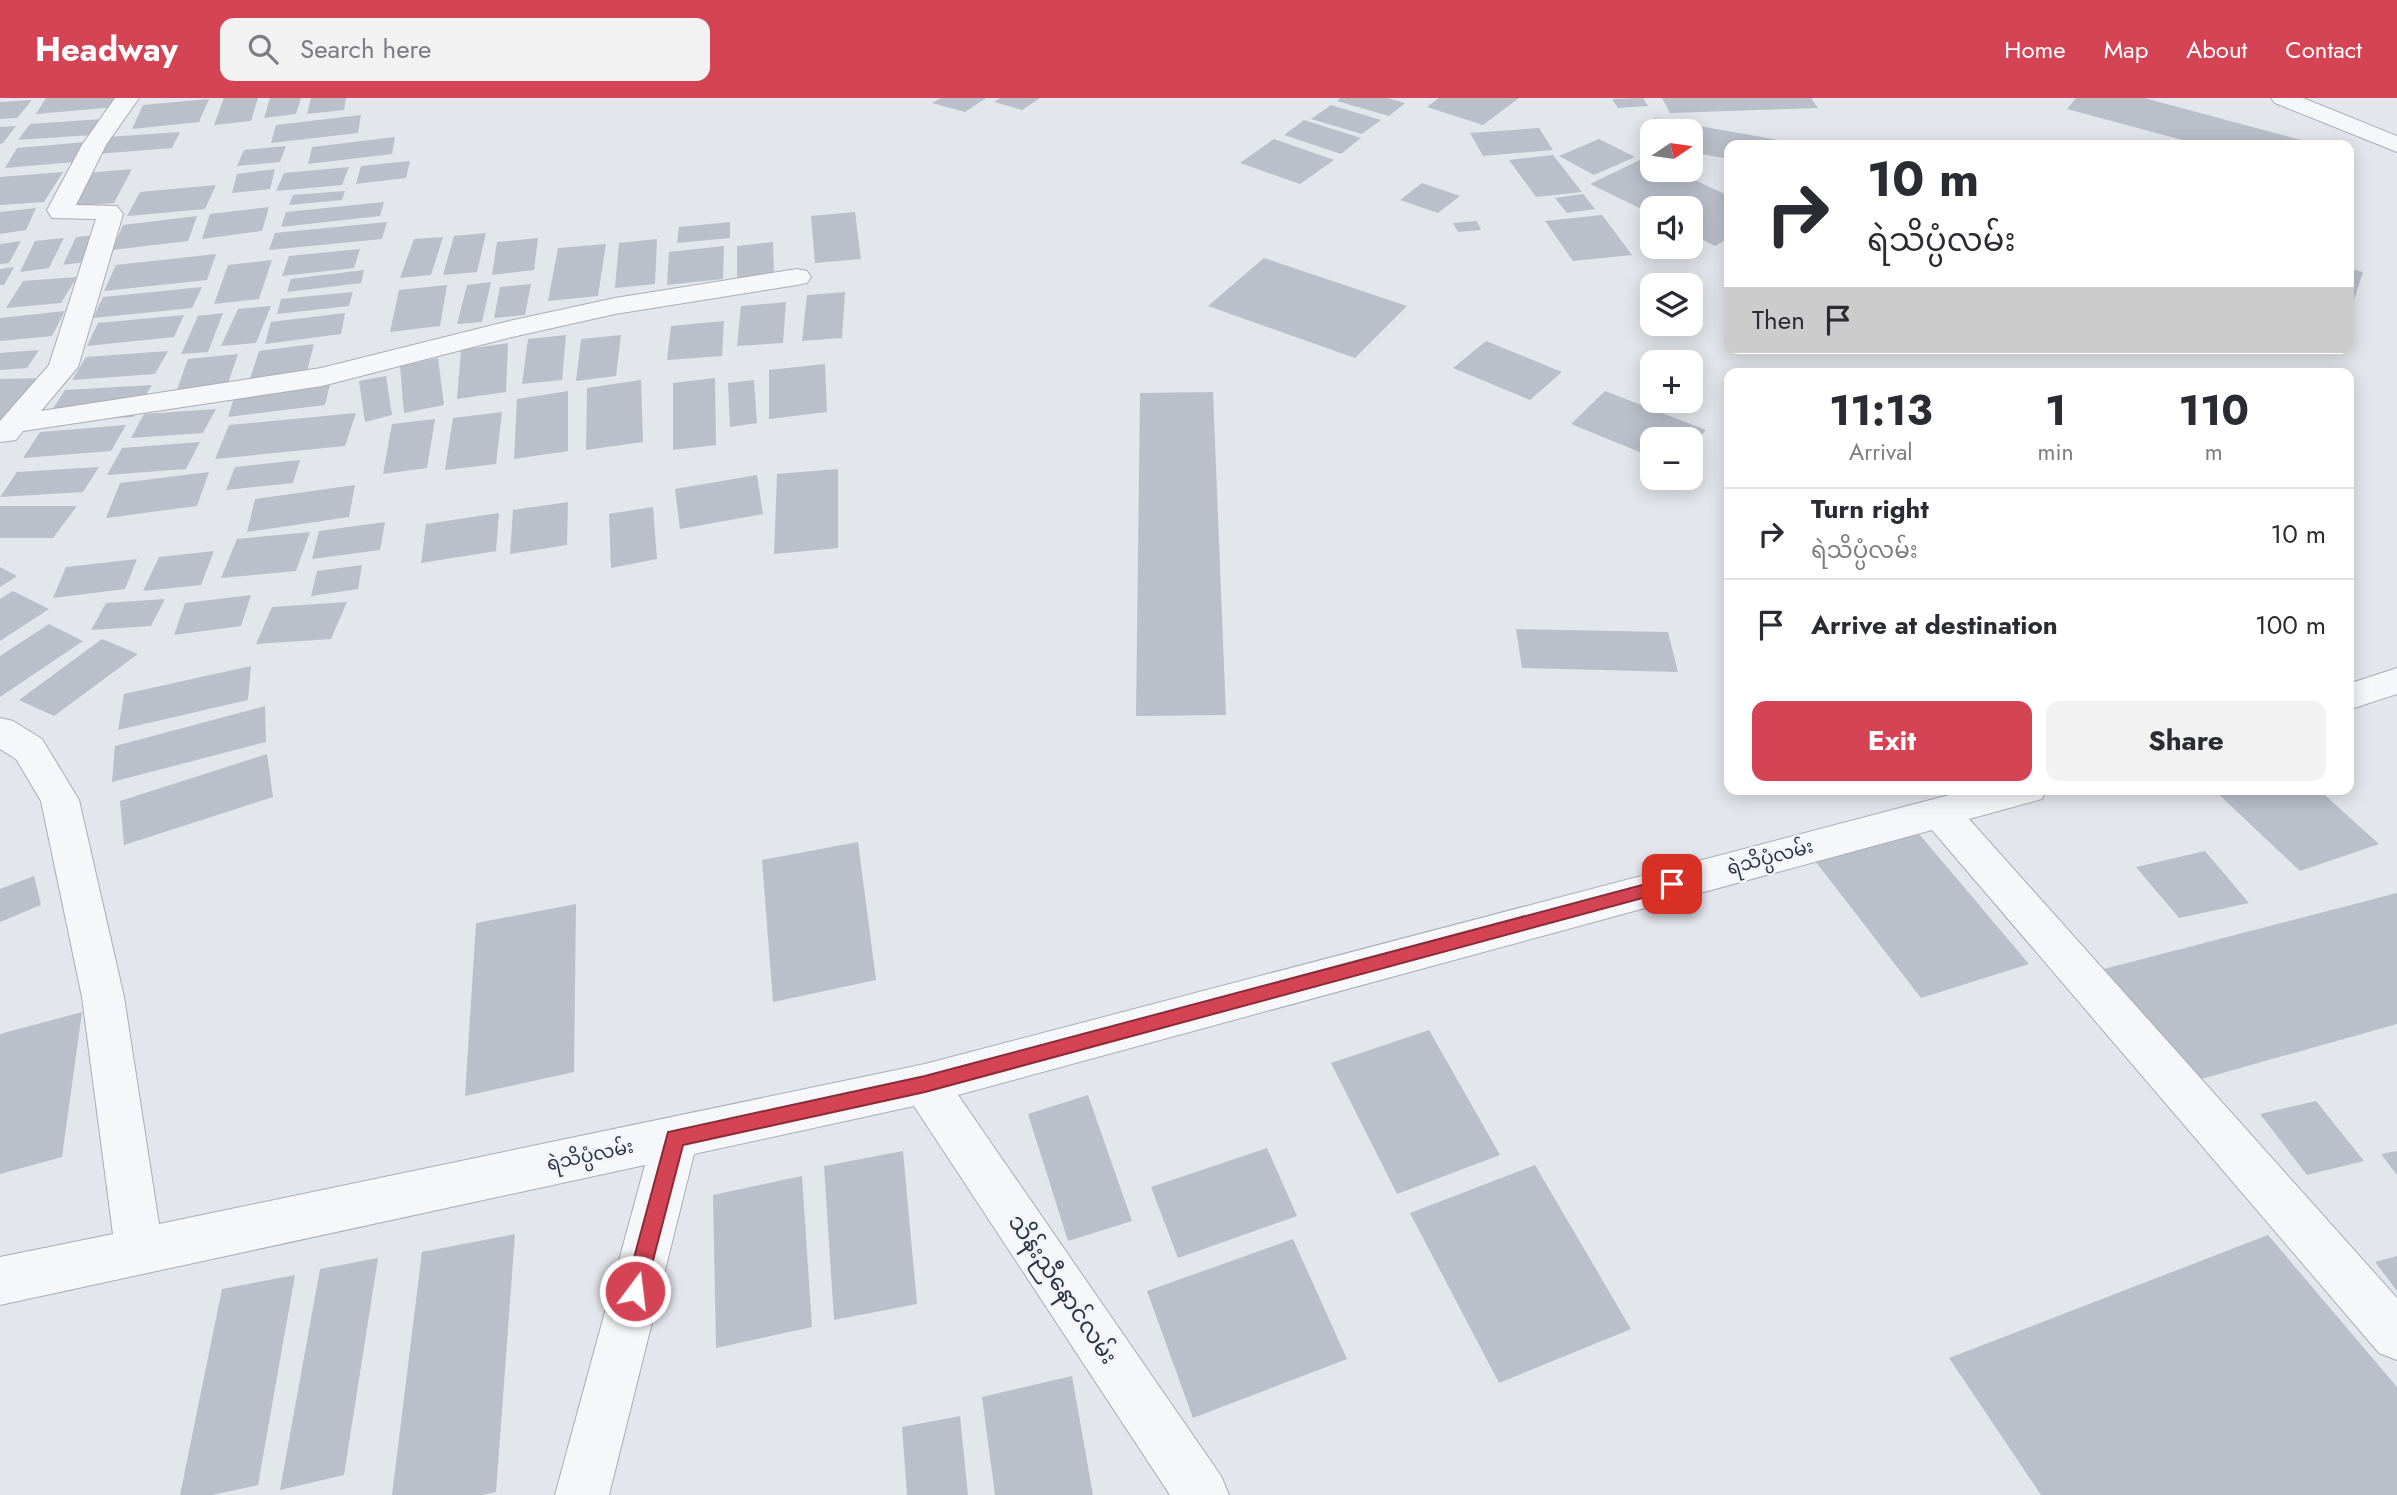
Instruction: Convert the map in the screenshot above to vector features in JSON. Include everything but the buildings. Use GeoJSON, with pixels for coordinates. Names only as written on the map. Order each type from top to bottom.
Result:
{"type":"FeatureCollection","features":[{"type":"Feature","properties":{"kind":"street"},"geometry":{"type":"LineString","coordinates":[[7,432],[63,367],[110,214],[108,211],[61,213],[60,210],[94,145],[127,98]]}},
{"type":"Feature","properties":{"kind":"street"},"geometry":{"type":"LineString","coordinates":[[2283,98],[2397,145]]}},
{"type":"Feature","properties":{"kind":"street"},"geometry":{"type":"LineString","coordinates":[[7,432],[322,377],[505,330],[615,306],[797,277]]}},
{"type":"Feature","properties":{"kind":"street"},"geometry":{"type":"LineString","coordinates":[[2354,695],[2397,681]]}},
{"type":"Feature","properties":{"kind":"street"},"geometry":{"type":"LineString","coordinates":[[0,731],[29,748],[60,800],[103,997],[139,1250]]}},
{"type":"Feature","properties":{"kind":"street","name":"ရဲသိပ္ပံလမ်း"},"geometry":{"type":"LineString","coordinates":[[0,1280],[925,1084],[2006,795]]}},
{"type":"Feature","properties":{"kind":"street"},"geometry":{"type":"LineString","coordinates":[[1940,813],[2397,1335]]}},
{"type":"Feature","properties":{"kind":"street","name":"သိန်းညီနောင်လမ်း"},"geometry":{"type":"LineString","coordinates":[[925,1084],[1202,1495]]}},
{"type":"Feature","properties":{"kind":"street"},"geometry":{"type":"LineString","coordinates":[[582,1495],[675,1138]]}},
{"type":"Feature","properties":{"kind":"route"},"geometry":{"type":"LineString","coordinates":[[635,1291],[675,1138],[925,1084],[1672,884]]}}]}
